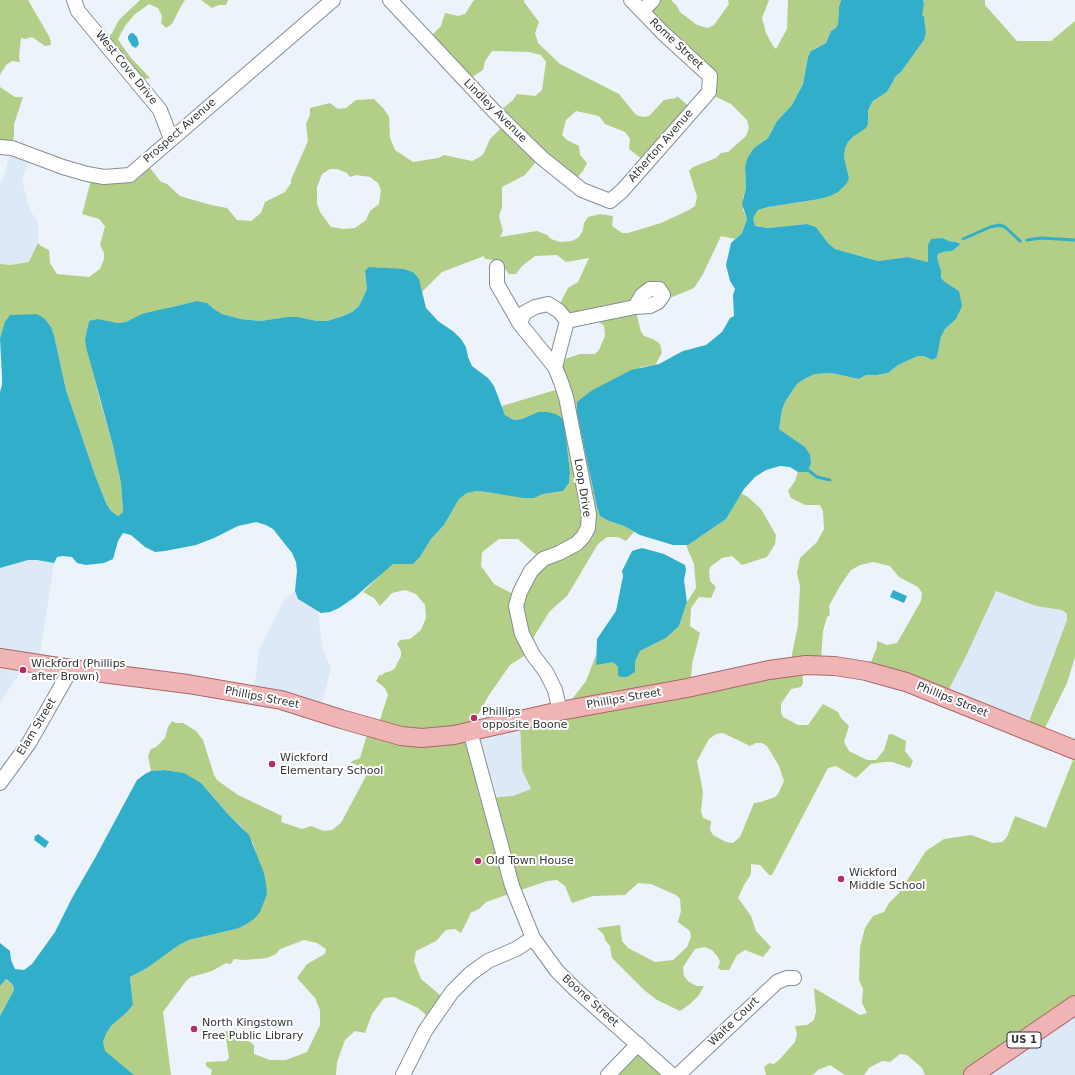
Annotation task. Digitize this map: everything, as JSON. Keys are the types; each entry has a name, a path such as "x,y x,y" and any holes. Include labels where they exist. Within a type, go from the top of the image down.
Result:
{"main road":[{"name":"Phillips Street","path":"0,658 188,684 281,700 401,736 422,738 454,735 560,711 687,688 769,670 806,665 835,666 906,682 1075,750"},
{"name":"US 1","path":"973,1075 1075,1005"}],"street":[{"name":"West Cove Drive","path":"74,0 78,10 160,110 171,139"},
{"name":"Prospect Avenue","path":"0,147 12,148 63,167 104,178 130,175 333,0"},
{"name":"Lindley Avenue","path":"390,0 488,104 542,158 582,190 610,202 613,199"},
{"name":"Rome Street","path":"631,0 663,33 710,76 710,92"},
{"path":"642,11 653,0"},
{"name":"Atherton Avenue","path":"613,199 622,191 710,92"},
{"name":"Loop Drive","path":"496,266 496,284 520,324 555,367 566,398 589,514 588,528 583,537 576,544 543,559 531,571 520,592 516,606 522,634 533,655 546,672 555,690 560,711"},
{"path":"520,324 524,312 535,307 548,304 559,311 567,321"},
{"path":"567,321 635,306"},
{"path":"555,367 567,321"},
{"name":"Elam Street","path":"0,783 29,743 71,669"},
{"name":"Boone Street","path":"470,731 512,886 533,938 557,971 575,989 672,1075"},
{"path":"403,1075 425,1031 452,992 470,974 488,961 516,949 533,938"},
{"name":"Waite Court","path":"678,1075 777,982 787,978 794,978"},
{"path":"608,1075 638,1044"}],"shaded area":[{"path":"11,148 31,157 22,180 30,210 38,222 38,243 30,262 11,265 0,264 0,181 3,179"},
{"path":"28,560 54,563 39,661 23,668 0,703 0,568"},
{"path":"295,591 298,599 318,611 323,651 331,668 320,711 254,689 259,650 283,602"},
{"path":"996,591 1036,606 1062,610 1067,614 1067,620 1027,727 946,695"},
{"path":"520,724 522,770 531,790 513,796 492,799 475,731"},
{"path":"1075,1007 1075,1075 973,1075"}],"green space":[{"path":"0,0 28,0 50,38 51,45 45,46 32,37 25,39 21,38 19,57 20,62 12,61 6,65 0,75"},
{"path":"140,0 185,0 172,24 166,28 161,23 162,16 158,8 149,4 134,15 125,26 118,39 132,59 150,78 141,80 107,39 119,20"},
{"path":"201,0 228,0 226,5 219,5 212,8"},
{"path":"474,0 524,0 539,22 535,33 538,43 560,64 619,94 636,115 643,117 649,116 664,100 676,98 677,96 693,110 643,160 629,149 630,139 625,132 605,124 599,116 576,111 566,120 562,135 567,140 579,146 580,155 587,163 583,171 573,182 540,157 525,175 502,187 502,207 499,216 503,231 500,237 537,231 560,242 572,241 579,237 588,217 600,214 613,216 612,226 622,233 628,233 661,223 689,210 695,206 697,197 689,171 693,167 716,158 721,153 728,152 746,136 749,128 747,120 731,104 710,94 710,75 644,14 655,0 671,0 680,12 697,25 708,28 714,25 729,4 728,0 769,0 762,18 766,33 776,49 787,29 788,0 841,0 838,24 836,28 831,31 826,43 814,49 808,57 803,84 792,105 777,121 768,138 754,148 745,168 746,188 743,198 743,210 747,219 742,233 735,239 721,236 703,274 694,288 670,298 665,296 642,300 635,308 641,332 644,336 653,339 660,344 662,353 655,365 641,367 577,414 600,516 634,532 626,541 618,537 607,537 598,544 567,596 550,611 524,656 510,665 489,695 474,722 492,799 513,796 531,789 522,770 520,724 576,703 573,698 586,681 596,655 596,664 613,661 618,667 635,672 635,662 640,651 666,638 679,626 687,602 696,588 694,564 686,545 726,519 741,493 748,497 761,509 776,535 775,544 767,557 742,565 732,556 722,558 710,567 710,581 716,587 711,598 699,597 691,608 690,626 700,633 692,664 691,680 791,659 798,625 800,586 797,573 800,558 817,542 824,529 823,511 820,505 805,505 791,498 788,491 795,481 798,472 807,472 811,464 805,447 779,429 785,402 797,384 815,374 831,373 859,379 866,375 888,373 898,365 918,356 924,356 932,360 937,357 941,337 945,329 956,319 959,291 941,278 941,271 937,257 938,254 952,251 961,244 943,238 928,245 928,262 908,257 878,261 835,249 828,243 816,227 807,224 768,228 755,226 752,218 758,210 768,207 820,199 830,196 849,178 844,157 848,142 868,124 868,111 873,101 887,92 896,76 901,72 924,40 926,33 924,16 921,15 924,4 923,0 985,0 985,5 1017,41 1051,41 1075,21 1075,657 1067,683 1042,734 1027,727 1067,620 1067,614 1062,610 1036,606 996,591 946,695 869,667 877,647 877,641 887,645 897,643 921,601 922,593 918,587 899,577 890,566 873,562 860,565 851,570 829,606 830,615 827,617 823,631 821,659 801,659 803,683 801,687 791,689 781,704 781,712 783,717 798,725 808,725 823,704 838,712 841,718 849,726 844,742 849,751 867,760 876,760 884,750 889,734 892,734 906,741 905,751 913,761 910,768 892,762 871,764 856,778 836,766 828,768 772,875 769,875 760,865 751,864 751,874 738,898 751,916 756,931 771,947 763,957 745,950 737,955 729,970 721,970 718,968 720,962 718,957 712,950 704,947 695,949 683,967 684,976 689,982 697,986 704,986 699,995 680,1011 657,1000 644,990 612,958 610,946 605,940 604,935 597,928 620,925 622,941 628,948 655,962 673,960 687,947 691,937 690,931 678,922 681,911 680,899 676,895 651,884 638,883 625,895 593,896 572,903 565,886 557,880 547,881 486,902 479,909 470,913 461,933 455,929 446,930 436,941 416,951 414,961 421,979 446,1000 432,1020 418,1008 394,997 384,998 372,1014 365,1033 355,1031 345,1040 337,1062 336,1075 211,1075 212,1070 206,1066 206,1062 226,1061 229,1058 225,1031 240,1035 254,1045 254,1054 270,1060 286,1060 307,1052 320,1025 320,1010 315,998 297,978 307,964 325,954 326,949 317,943 304,940 280,949 276,954 267,958 245,960 234,959 231,964 226,963 212,971 191,977 186,981 163,1012 171,1075 134,1075 104,1051 103,1042 111,1026 133,1005 130,977 147,968 179,945 189,940 236,929 256,853 253,843 242,827 227,813 201,783 183,773 164,770 151,771 148,756 151,749 156,747 165,738 168,727 172,721 176,723 183,723 196,731 203,740 217,780 238,795 282,816 281,822 302,829 311,826 324,831 332,830 341,823 366,776 362,767 350,762 360,758 369,728 377,729 388,695 385,688 376,681 380,674 381,676 395,668 401,656 401,651 397,644 400,640 410,639 421,630 426,618 425,605 416,594 405,590 392,593 380,606 374,598 363,592 393,564 413,564 420,557 431,539 444,525 459,499 467,493 477,491 534,498 543,494 563,491 569,483 570,473 565,428 538,412 522,419 514,420 505,415 502,406 562,388 556,362 580,354 595,354 599,350 605,336 604,326 589,312 567,320 557,309 568,288 578,282 589,258 566,262 557,255 535,256 522,266 516,274 509,274 504,267 494,260 485,259 484,256 442,272 422,292 413,272 404,269 387,269 378,267 365,271 367,289 359,306 352,312 327,321 317,321 298,317 260,321 241,319 222,314 207,303 197,301 171,307 126,322 117,323 89,321 85,339 113,446 121,483 123,512 118,516 111,511 106,503 95,475 66,390 51,327 45,319 0,339 0,264 11,265 29,262 38,243 49,250 50,263 57,274 89,277 100,269 104,259 104,253 100,245 105,226 99,219 82,214 92,177 105,179 146,163 161,182 167,184 180,196 227,208 237,220 251,221 261,213 265,202 285,192 291,183 308,141 306,124 310,115 310,108 330,103 338,109 346,108 356,100 374,99 384,109 389,117 390,138 395,150 413,162 438,158 444,155 472,161 480,157 484,153 490,139 503,126 497,113 513,100 517,94 535,96 542,90 546,62 541,55 529,52 492,51 485,61 483,70 466,81 427,40 441,26 445,13 458,16 465,14","holes":["330,169 337,169 347,173 350,177 356,175 370,177 378,183 381,190 379,204 370,211 366,220 355,228 344,229 331,227 320,212 317,203 317,187 322,174","499,539 518,539 542,560 519,597 494,584 481,566 482,552","723,733 750,746 756,743 762,743 767,746 779,766 784,781 775,797 754,803 740,837 733,843 726,842 713,835 710,830 711,821 703,818 701,811 703,792 697,761 709,739 716,734"]},
{"path":"0,87 15,97 23,97 14,124 14,136 11,148 0,145"},
{"path":"1075,755 1075,1007 973,1075 925,1075 922,1068 907,1055 900,1054 890,1062 882,1061 869,1068 864,1075 845,1075 830,1065 818,1070 813,1075 766,1075 764,1067 769,1063 774,1064 795,1042 797,1034 795,1026 807,1025 814,1020 816,1011 814,988 860,1015 867,1013 862,1003 863,989 859,980 860,947 865,928 873,916 884,912 889,903 899,893 926,851 944,839 971,835 993,843 1002,842 1007,837 1015,816 1046,828"},
{"path":"5,979 13,985 14,990 0,1016 0,986"},
{"path":"637,1046 672,1075 609,1075"}],"water":[{"path":"841,0 923,0 924,4 922,15 924,16 926,33 924,40 901,72 896,76 887,92 873,101 868,111 868,124 866,128 848,142 844,157 849,178 847,183 838,192 830,196 758,210 753,218 755,226 768,228 807,224 816,227 828,243 835,249 878,261 908,257 928,262 928,245 931,239 943,238 956,242 961,244 952,251 938,254 937,257 941,271 941,278 959,291 962,306 956,319 945,329 941,337 937,357 932,360 924,356 918,356 898,365 888,373 866,375 859,379 831,373 815,374 797,384 785,402 779,429 805,447 810,455 811,464 807,472 798,472 790,467 780,466 766,470 755,477 744,489 726,519 688,545 673,545 640,535 624,526 600,516 577,414 577,402 591,391 631,370 659,364 683,351 706,345 722,332 730,318 734,316 733,295 735,289 730,281 726,265 731,243 742,233 747,219 742,204 746,188 745,168 747,159 754,148 768,138 777,121 792,105 803,84 808,57 811,51 826,43 831,31 836,28 838,24"},
{"path":"131,33 137,37 139,44 136,48 132,46 128,39 128,36"},
{"path":"369,267 404,269 413,272 419,279 426,308 438,321 461,339 466,347 472,366 488,378 494,386 505,415 514,420 522,419 538,412 547,412 556,414 563,419 570,473 569,483 563,491 543,494 534,498 524,498 477,491 467,493 459,499 444,525 431,539 420,557 413,564 393,564 355,597 339,608 330,612 321,613 298,599 295,591 297,571 296,562 292,553 273,529 256,522 238,526 196,545 155,552 145,547 131,535 123,533 118,541 113,559 104,563 86,565 77,563 72,557 63,556 57,557 54,563 28,560 0,568 0,392 2,376 0,339 5,322 10,315 37,314 45,319 51,327 66,390 95,475 106,503 111,511 118,516 123,512 121,483 113,446 86,347 85,339 89,321 98,319 117,323 126,322 142,314 197,301 207,303 222,314 241,319 260,321 298,317 317,321 327,321 352,312 359,306 367,289 365,271"},
{"path":"642,548 664,554 685,565 686,570 684,580 687,602 679,626 666,638 640,651 635,662 635,672 627,677 620,677 618,675 618,667 613,662 596,665 597,639 616,611 623,576 622,571 632,551"},
{"path":"893,590 907,596 904,603 890,597"},
{"path":"164,770 184,773 201,783 227,813 249,835 264,873 266,884 267,894 260,912 254,919 236,929 189,940 179,945 147,968 130,977 133,1005 111,1026 103,1042 105,1051 134,1075 0,1075 0,1016 14,990 13,985 6,979 0,986 0,943 10,951 11,960 15,969 24,970 32,964 55,932 137,780 151,771"},
{"path":"38,834 49,842 45,848 34,840 34,837"}],"waterway":[{"path":"963,239 990,227 1000,225 1005,227 1020,241"},
{"path":"1027,240 1041,238 1075,240"},
{"path":"808,470 817,477 830,480"}],"place":[{"name":"Wickford (Phillips after Brown)","path":"23,670"},
{"name":"Phillips opposite Boone","path":"474,718"},
{"name":"Wickford Elementary School","path":"272,764"},
{"name":"Old Town House","path":"478,861"},
{"name":"Wickford Middle School","path":"841,879"},
{"name":"North Kingstown Free Public Library","path":"194,1029"}]}
